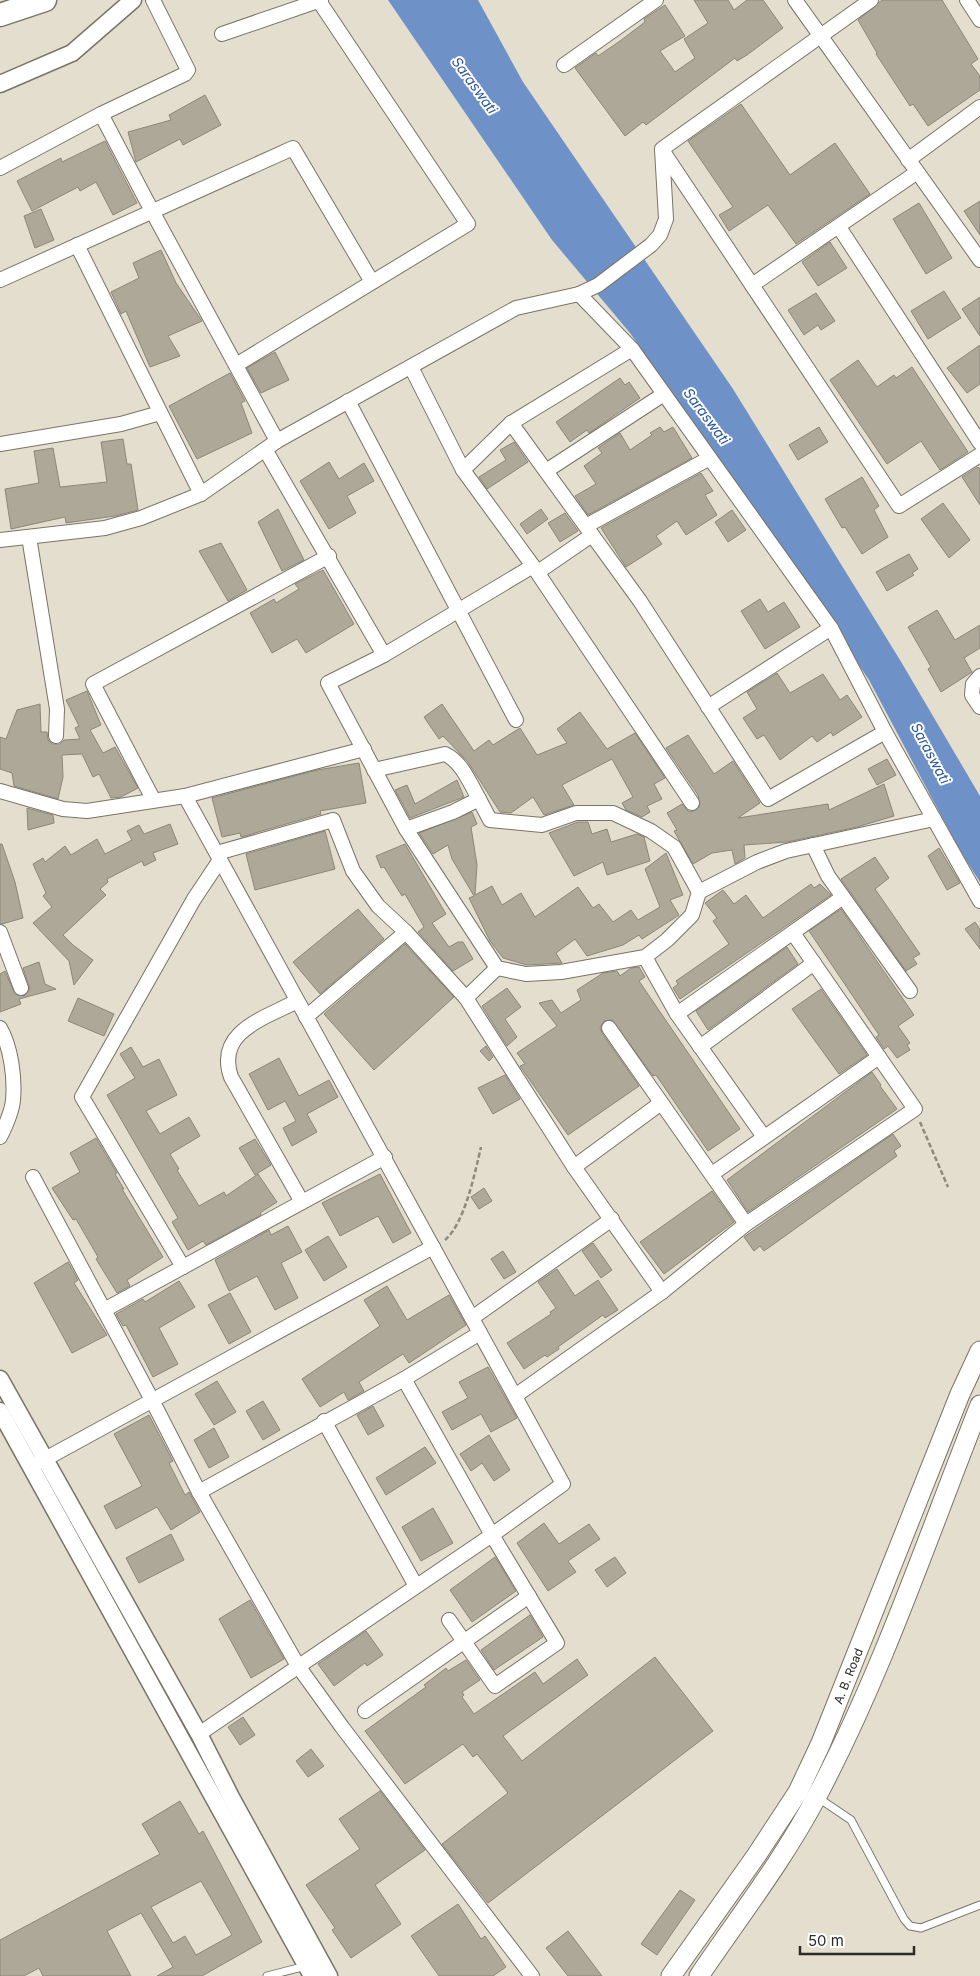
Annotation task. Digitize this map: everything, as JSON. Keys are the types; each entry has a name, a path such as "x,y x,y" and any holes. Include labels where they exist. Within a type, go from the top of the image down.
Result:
{"highway":[{"path":"0,15 45,0"}],"main road":[{"name":"A. B. Road","path":"671,1976 756,1856 798,1792 821,1743 960,1394 980,1351"},
{"name":"A. B. Road","path":"699,1976 788,1847 817,1796 859,1708 980,1405"}],"street":[{"path":"0,84 72,53 133,0"},
{"path":"0,168 101,114 186,74 188,70 153,0"},
{"path":"564,65 656,0"},
{"path":"795,0 916,173 979,256"},
{"path":"662,149 871,0"},
{"path":"966,0 980,20"},
{"path":"222,34 320,1 468,224 236,365"},
{"path":"908,160 980,108"},
{"path":"101,114 152,212 277,441"},
{"path":"0,280 293,148 372,282"},
{"path":"0,540 105,528 141,518 202,494 277,441 516,308 579,294 598,285 651,245 660,235 666,219 662,149"},
{"path":"662,149 899,506 980,455"},
{"path":"752,285 916,173"},
{"path":"839,227 980,443"},
{"path":"77,245 202,494"},
{"path":"579,294 632,349 708,459 831,628 886,732 980,901"},
{"path":"463,470 511,423 632,349"},
{"path":"411,367 463,470 536,569 692,802"},
{"path":"546,471 664,394"},
{"path":"348,401 516,720"},
{"path":"0,444 121,424 160,413"},
{"path":"511,423 640,601 768,798 886,732"},
{"path":"266,450 384,654"},
{"path":"374,770 445,754 454,758 460,766 490,820 542,824 576,813 613,814 651,831 674,847 699,892 692,915 667,940 644,957 561,972 526,974 497,968 406,830 374,770 364,749 328,683 384,654 458,609 536,569 589,530 708,459"},
{"path":"29,537 58,709 56,736"},
{"path":"153,799 93,684 329,556"},
{"path":"708,706 831,628"},
{"path":"980,676 973,684 972,695 980,707"},
{"path":"0,791 74,811 185,796 364,749"},
{"path":"185,796 563,1484 492,1535 199,1734"},
{"path":"406,830 453,812 478,799"},
{"path":"699,892 764,859 813,845 934,819"},
{"path":"183,1267 82,1097 219,857 333,820 353,871 378,906 406,932 466,998 574,1167 662,1292"},
{"path":"813,845 828,876 910,991"},
{"path":"677,1014 843,897"},
{"path":"0,932 21,988"},
{"path":"306,1017 406,932"},
{"path":"515,1396 662,1292 746,1224 915,1109 793,933"},
{"path":"644,957 677,1014 764,1137"},
{"path":"700,1046 814,963"},
{"path":"466,998 497,968"},
{"path":"297,1001 241,1032 235,1037 227,1057 231,1076 302,1202"},
{"path":"0,1028 5,1036 11,1067 13,1102 0,1137"},
{"path":"609,1028 746,1224"},
{"path":"712,1174 879,1057"},
{"path":"574,1167 661,1103"},
{"path":"104,1310 385,1157"},
{"path":"33,1176 152,1400 198,1492 298,1666 342,1728 532,1976"},
{"path":"472,1318 612,1219"},
{"path":"37,1463 433,1246"},
{"path":"198,1492 324,1421 404,1379 480,1333"},
{"path":"0,1379 37,1463 309,1971"},
{"path":"404,1379 492,1535 557,1644 495,1686 449,1620"},
{"path":"0,1411 5,1430 37,1463 199,1734 231,1797 329,1976"},
{"path":"324,1421 416,1586"},
{"path":"366,1711 529,1596"}],"lane":[{"path":"817,1796 851,1820 904,1919 910,1926 921,1928 980,1905"},
{"path":"267,1976 309,1971"}],"path":[{"path":"915,1109 948,1187"},
{"path":"433,1246 447,1239 458,1220 471,1184 481,1147"}],"water":[{"name":"Saraswati","path":"388,0 478,0 523,82 733,389 900,660 980,796 980,882 960,851 869,680 785,555 630,333 552,240"}],"building":[{"path":"694,0 728,0 734,10 747,0 763,0 783,28 747,55 737,61 735,58 646,125 643,122 625,136 575,68 596,53 598,56 620,41 645,22 644,19 665,5 685,36 660,51 675,72 695,58 684,39 708,23"},
{"path":"882,0 942,0 978,59 971,64 980,76 980,90 928,126 913,104 910,106 876,54 858,20"},
{"path":"205,95 221,125 183,145 180,139 136,162 128,132 171,120 169,115"},
{"path":"741,104 790,175 835,143 870,194 796,244 768,205 729,231 719,215 733,207 688,141"},
{"path":"105,141 137,203 113,215 96,182 80,191 78,187 32,211 17,181 61,158 62,162"},
{"path":"980,201 980,235 964,211"},
{"path":"919,203 952,258 926,274 893,219"},
{"path":"41,209 54,240 35,248 24,216"},
{"path":"830,242 847,268 818,286 802,262"},
{"path":"161,250 176,283 202,321 168,336 180,356 150,367 126,311 121,314 111,292 139,278 133,263"},
{"path":"944,291 961,318 928,339 911,311"},
{"path":"816,293 835,321 821,330 818,325 804,335 788,310"},
{"path":"980,297 980,336 962,309"},
{"path":"980,345 980,384 967,393 947,368"},
{"path":"275,352 289,380 261,393 247,368"},
{"path":"858,360 877,387 894,375 896,378 912,367 968,452 940,470 921,441 887,464 830,380"},
{"path":"230,373 245,401 241,403 252,433 197,459 169,406"},
{"path":"620,378 625,385 629,382 640,398 589,433 587,430 570,442 556,422"},
{"path":"660,427 664,432 673,427 692,458 588,515 575,496 596,484 584,466 602,453 598,448 620,433 630,450"},
{"path":"819,427 828,442 798,460 789,445"},
{"path":"123,439 127,464 131,464 138,510 115,516 66,523 65,517 11,529 5,489 39,483 34,451 53,448 60,487 107,482 101,442"},
{"path":"514,442 528,462 487,489 479,477 506,460 500,450"},
{"path":"329,462 339,479 364,463 374,481 347,496 356,513 329,529 300,481"},
{"path":"978,467 980,469 980,505 962,477"},
{"path":"701,473 713,491 705,495 717,515 686,535 677,521 656,536 662,544 626,567 601,528"},
{"path":"862,477 879,506 874,510 888,537 862,554 845,527 842,528 825,499"},
{"path":"943,503 970,540 949,558 921,519"},
{"path":"278,509 304,560 282,571 258,522"},
{"path":"541,509 548,519 527,534 520,524"},
{"path":"732,510 746,530 728,542 715,522"},
{"path":"565,513 578,531 560,542 548,523"},
{"path":"221,543 247,590 228,601 199,551"},
{"path":"909,554 918,569 912,573 914,575 887,591 876,572"},
{"path":"323,570 354,624 306,653 297,639 272,653 250,613 274,599 276,603 299,589 295,584"},
{"path":"760,599 768,612 784,602 800,627 765,649 741,611"},
{"path":"937,610 955,640 980,625 980,648 964,658 972,672 941,692 928,669 931,667 908,627"},
{"path":"777,673 790,693 823,674 840,700 847,695 862,717 833,736 831,732 817,742 812,736 780,760 764,735 757,739 743,718 757,709 747,692"},
{"path":"87,691 101,725 90,730 103,753 115,747 138,788 121,797 111,798 99,774 93,777 82,754 62,755 63,777 58,799 14,786 12,773 0,769 0,737 6,739 17,710 40,704 41,732 47,732 48,740 52,744 60,744 64,740 80,739 75,728 79,726 66,700"},
{"path":"442,704 474,751 489,740 493,745 520,728 537,755 567,743 557,729 580,712 607,749 635,733 665,778 654,784 662,799 647,806 650,812 642,817 626,810 622,803 633,797 612,759 562,785 574,805 544,815 533,797 511,813 500,812 468,762 443,736 439,739 424,717"},
{"path":"688,735 714,774 733,761 760,803 738,818 828,804 829,810 884,784 894,816 857,827 787,842 744,845 745,858 735,864 732,850 712,853 693,864 674,831 677,830 667,813 682,804 688,811 692,812 700,806 698,795 666,748"},
{"path":"887,759 896,775 877,785 868,769"},
{"path":"359,763 366,803 320,811 321,814 241,837 240,833 222,837 212,798 317,770"},
{"path":"457,780 464,797 410,818 395,790 407,785 415,804"},
{"path":"27,808 53,815 54,823 28,830"},
{"path":"472,812 477,824 471,827 477,865 475,895 492,886 502,905 521,893 535,917 578,887 593,908 599,904 613,922 631,910 638,920 660,907 645,869 666,853 683,895 670,900 679,915 642,939 639,935 623,945 587,956 575,939 556,953 562,963 527,965 503,958 490,941 469,898 474,896 452,859 448,845 433,854 419,833"},
{"path":"578,822 588,822 592,834 607,829 611,842 637,834 644,837 650,861 607,875 603,862 574,876 549,833"},
{"path":"170,824 178,844 153,853 156,860 144,866 142,861 107,879 108,882 100,889 106,895 63,935 93,960 74,985 69,961 33,923 52,907 43,896 46,893 33,864 43,858 45,862 65,846 71,855 97,839 105,854 132,840 127,831 139,825 144,834"},
{"path":"325,831 335,869 255,890 246,854"},
{"path":"0,844 2,844 15,882 23,918 2,924 0,923"},
{"path":"405,844 446,914 432,923 449,947 458,942 463,942 473,959 453,971 418,932 424,927 405,894 402,896 384,867 381,868 376,856"},
{"path":"939,848 960,883 947,890 928,856"},
{"path":"875,857 889,878 875,889 920,954 913,958 917,964 906,971 841,879"},
{"path":"811,884 814,888 820,884 831,895 680,999 673,988 678,984 676,981 729,944 713,921 717,918 705,903 723,890 734,904 746,895 763,918"},
{"path":"358,909 384,939 320,994 293,962"},
{"path":"841,909 914,1015 898,1026 910,1043 907,1045 910,1050 897,1058 888,1046 884,1049 876,1037 879,1035 809,931"},
{"path":"975,922 980,929 980,949 965,929"},
{"path":"405,944 454,997 374,1070 324,1014"},
{"path":"787,947 798,964 708,1030 696,1011"},
{"path":"39,962 45,984 56,989 19,999 21,1004 0,1012 0,974 5,971 15,994 24,996 30,989 23,968"},
{"path":"639,967 645,977 639,981 740,1129 708,1151 656,1075 653,1076 612,1020 604,1021 600,1028 602,1033 639,1086 568,1135 520,1066 525,1064 517,1053 557,1026 539,1003 552,1000 561,1013 581,1000 577,990 603,973 617,971 620,976 631,968"},
{"path":"507,988 521,1007 505,1019 517,1037 507,1046 482,1006"},
{"path":"821,989 867,1055 839,1074 792,1009"},
{"path":"78,998 114,1014 104,1036 68,1021"},
{"path":"486,1046 493,1057 489,1061 480,1051"},
{"path":"131,1047 143,1067 159,1059 177,1095 146,1111 160,1134 189,1117 200,1136 170,1154 179,1169 177,1170 199,1206 224,1192 226,1196 258,1174 277,1202 260,1213 261,1215 206,1245 203,1241 188,1250 172,1222 178,1218 107,1095 135,1078 120,1054"},
{"path":"279,1058 299,1096 329,1080 338,1097 307,1114 317,1132 292,1146 283,1128 296,1121 285,1101 268,1110 249,1074"},
{"path":"872,1072 897,1109 748,1212 727,1180"},
{"path":"505,1075 520,1099 493,1114 478,1088"},
{"path":"893,1134 901,1146 894,1151 897,1156 764,1251 760,1246 754,1251 744,1237"},
{"path":"96,1138 117,1173 115,1174 124,1189 122,1189 163,1257 127,1280 130,1286 117,1293 96,1259 98,1257 76,1219 73,1220 52,1188 80,1172 70,1153"},
{"path":"255,1139 271,1165 255,1175 239,1148"},
{"path":"380,1174 411,1233 393,1243 378,1216 340,1236 322,1203"},
{"path":"484,1188 492,1201 479,1209 471,1197"},
{"path":"712,1191 734,1222 664,1274 640,1242"},
{"path":"288,1226 302,1252 281,1263 298,1298 275,1310 257,1276 229,1291 215,1260 269,1230 271,1235"},
{"path":"328,1236 347,1267 324,1281 305,1250"},
{"path":"593,1243 612,1270 601,1278 582,1251"},
{"path":"503,1251 516,1272 504,1279 491,1259"},
{"path":"68,1262 78,1280 74,1283 107,1335 72,1353 34,1283"},
{"path":"557,1269 575,1296 598,1280 618,1310 605,1318 603,1315 558,1347 559,1349 547,1357 545,1355 524,1369 507,1343 551,1314 550,1312 556,1308 538,1282"},
{"path":"179,1281 195,1307 159,1328 178,1364 153,1377 126,1325 123,1326 116,1314 143,1299 145,1302"},
{"path":"387,1286 407,1320 449,1295 466,1325 409,1363 403,1354 359,1382 364,1391 348,1400 344,1392 320,1407 302,1379 380,1326 364,1300"},
{"path":"230,1293 251,1332 229,1344 208,1305"},
{"path":"488,1367 517,1418 491,1432 481,1414 452,1430 442,1412 468,1398 459,1382"},
{"path":"217,1381 236,1412 214,1425 195,1394"},
{"path":"263,1401 280,1430 263,1440 246,1411"},
{"path":"373,1406 384,1426 368,1435 357,1415"},
{"path":"149,1415 173,1461 169,1463 185,1495 189,1492 200,1512 171,1530 157,1507 116,1529 104,1506 142,1486 114,1434"},
{"path":"214,1428 229,1457 209,1468 194,1440"},
{"path":"489,1435 510,1470 494,1481 482,1463 471,1471 460,1454"},
{"path":"425,1447 436,1463 386,1495 376,1478"},
{"path":"433,1508 453,1543 421,1561 402,1527"},
{"path":"544,1523 559,1544 589,1524 600,1539 568,1561 576,1572 548,1591 517,1543"},
{"path":"171,1534 184,1560 139,1583 126,1558"},
{"path":"495,1557 516,1591 472,1622 450,1590"},
{"path":"615,1557 626,1573 607,1587 595,1570"},
{"path":"250,1600 284,1659 251,1678 219,1619"},
{"path":"530,1615 543,1637 494,1670 481,1650"},
{"path":"366,1631 383,1655 367,1666 365,1663 334,1686 318,1664"},
{"path":"655,1657 713,1731 488,1903 442,1844 508,1793 477,1754 473,1757 463,1744 405,1784 365,1731 426,1687 424,1685 446,1668 448,1671 466,1660 480,1680 462,1692 464,1695 462,1697 474,1714 535,1672 543,1684 577,1659 588,1675 503,1736 522,1761"},
{"path":"243,1717 255,1735 240,1745 228,1727"},
{"path":"311,1749 324,1766 308,1777 296,1761"},
{"path":"380,1791 425,1850 375,1885 401,1924 351,1958 332,1930 335,1928 306,1885 360,1849 339,1819"},
{"path":"180,1801 199,1834 203,1831 262,1942 202,1976 157,1976 173,1967 141,1913 107,1931 131,1976 43,1976 39,1968 24,1976 0,1976 0,1940 160,1854 142,1824","holes":["201,1881 232,1935 196,1955 185,1936 173,1943 151,1907"]},
{"path":"680,1890 695,1900 657,1955 641,1944"},
{"path":"458,1904 481,1939 485,1936 506,1967 493,1976 439,1976 411,1936"},
{"path":"568,1931 602,1976 568,1976 546,1948"}]}
